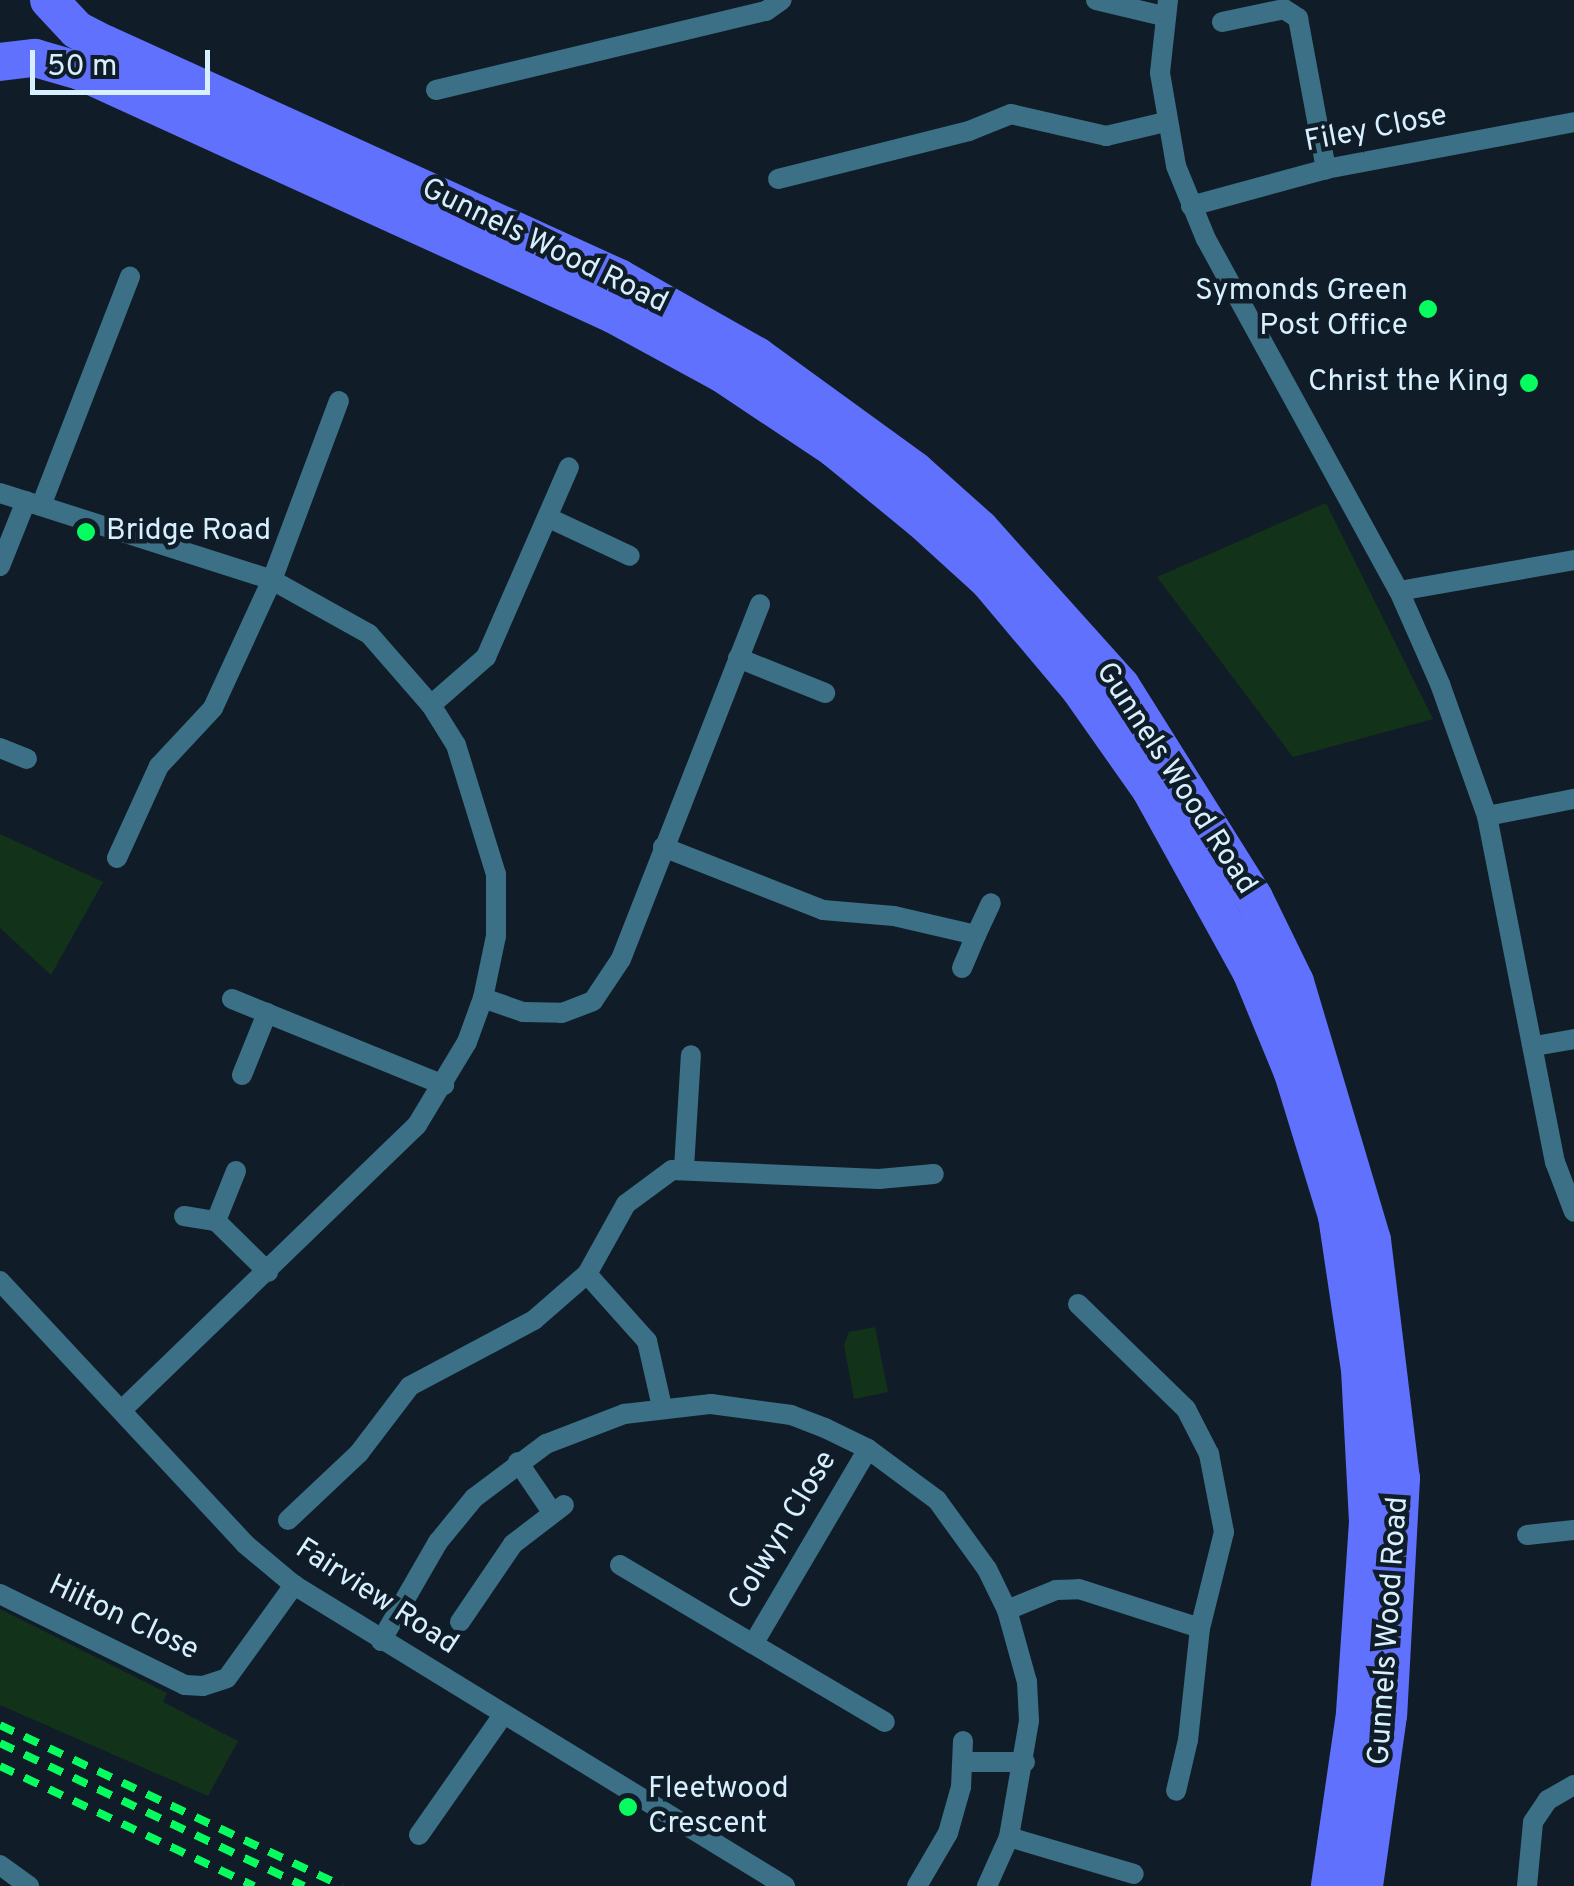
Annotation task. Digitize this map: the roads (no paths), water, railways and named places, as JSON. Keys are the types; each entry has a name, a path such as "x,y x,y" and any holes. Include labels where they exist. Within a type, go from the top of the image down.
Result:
{"main road":[{"name":"Gunnels Wood Road","path":"49,0 77,30 620,278 756,356 854,425 980,529 1058,611 1121,686 1254,898 1294,982 1372,1240 1401,1478 1388,1716 1364,1886"},
{"name":"Gunnels Wood Road","path":"0,62 35,58 80,72 614,314 722,374 834,448 989,581 1029,626 1152,790 1251,971 1293,1073 1337,1216 1360,1369 1368,1522 1362,1652 1330,1886"}],"street":[{"path":"436,90 766,11 782,0"},
{"path":"1096,0 1166,8 1165,122 1191,206 1399,591 1488,816 1555,1162 1574,1212"},
{"path":"1222,22 1284,10 1298,18 1326,169"},
{"path":"778,179 969,132 1011,114 1106,136 1165,122"},
{"name":"Filey Close","path":"1191,206 1326,169 1574,122"},
{"path":"0,566 33,504 130,277"},
{"path":"118,858 159,766 213,708 272,580 338,401"},
{"path":"431,705 486,657 569,467"},
{"path":"0,493 272,580 369,634 431,705 478,803 496,874 496,936 483,998 444,1085 396,1152 123,1410"},
{"path":"549,518 630,556"},
{"path":"1399,591 1574,560"},
{"path":"483,998 522,1012 562,1014 592,1001 622,959 760,604"},
{"path":"738,658 825,693"},
{"path":"0,748 28,760"},
{"path":"1488,816 1574,799"},
{"path":"663,847 822,910 894,916 976,935"},
{"path":"962,968 991,903"},
{"path":"232,999 444,1085"},
{"path":"242,1075 267,1013"},
{"path":"1535,1046 1574,1039"},
{"path":"684,1168 691,1055"},
{"path":"288,1520 359,1453 410,1386 534,1320 587,1274 634,1194 684,1168 879,1179 934,1174"},
{"path":"216,1221 236,1171"},
{"path":"184,1216 216,1221 268,1272"},
{"path":"587,1274 647,1341 662,1407"},
{"name":"Fairview Road","path":"0,1281 245,1544 294,1585 785,1886"},
{"path":"1078,1304 1186,1409 1210,1454 1224,1532 1200,1628 1188,1740 1176,1790"},
{"path":"381,1641 438,1542 518,1462 588,1425 662,1407 711,1404 792,1415 868,1449 937,1500 987,1568 1007,1610 1028,1682 1026,1762 1009,1838 987,1886"},
{"name":"Colwyn Close","path":"753,1644 868,1449"},
{"path":"460,1622 513,1544 558,1508 518,1462"},
{"path":"1527,1534 1574,1530"},
{"name":"Colwyn Close","path":"620,1565 885,1722"},
{"name":"Hilton Close","path":"0,1594 185,1686 204,1686 227,1678 294,1585"},
{"path":"1007,1610 1056,1590 1078,1590 1200,1628"},
{"path":"419,1834 503,1715"},
{"path":"917,1886 948,1833 964,1751 1026,1762"},
{"path":"1527,1886 1534,1822 1548,1800 1574,1785"},
{"path":"1009,1838 1134,1874"},
{"path":"0,1865 30,1886"}],"railway":[{"path":"0,1725 342,1886"},
{"path":"0,1743 304,1886"},
{"path":"0,1766 254,1886"}],"place":[{"name":"Symonds Green Post Office","path":"1428,309"},
{"name":"Christ the King","path":"1529,383"},
{"name":"Bridge Road","path":"86,532"},
{"name":"Fleetwood Crescent","path":"628,1807"}]}
